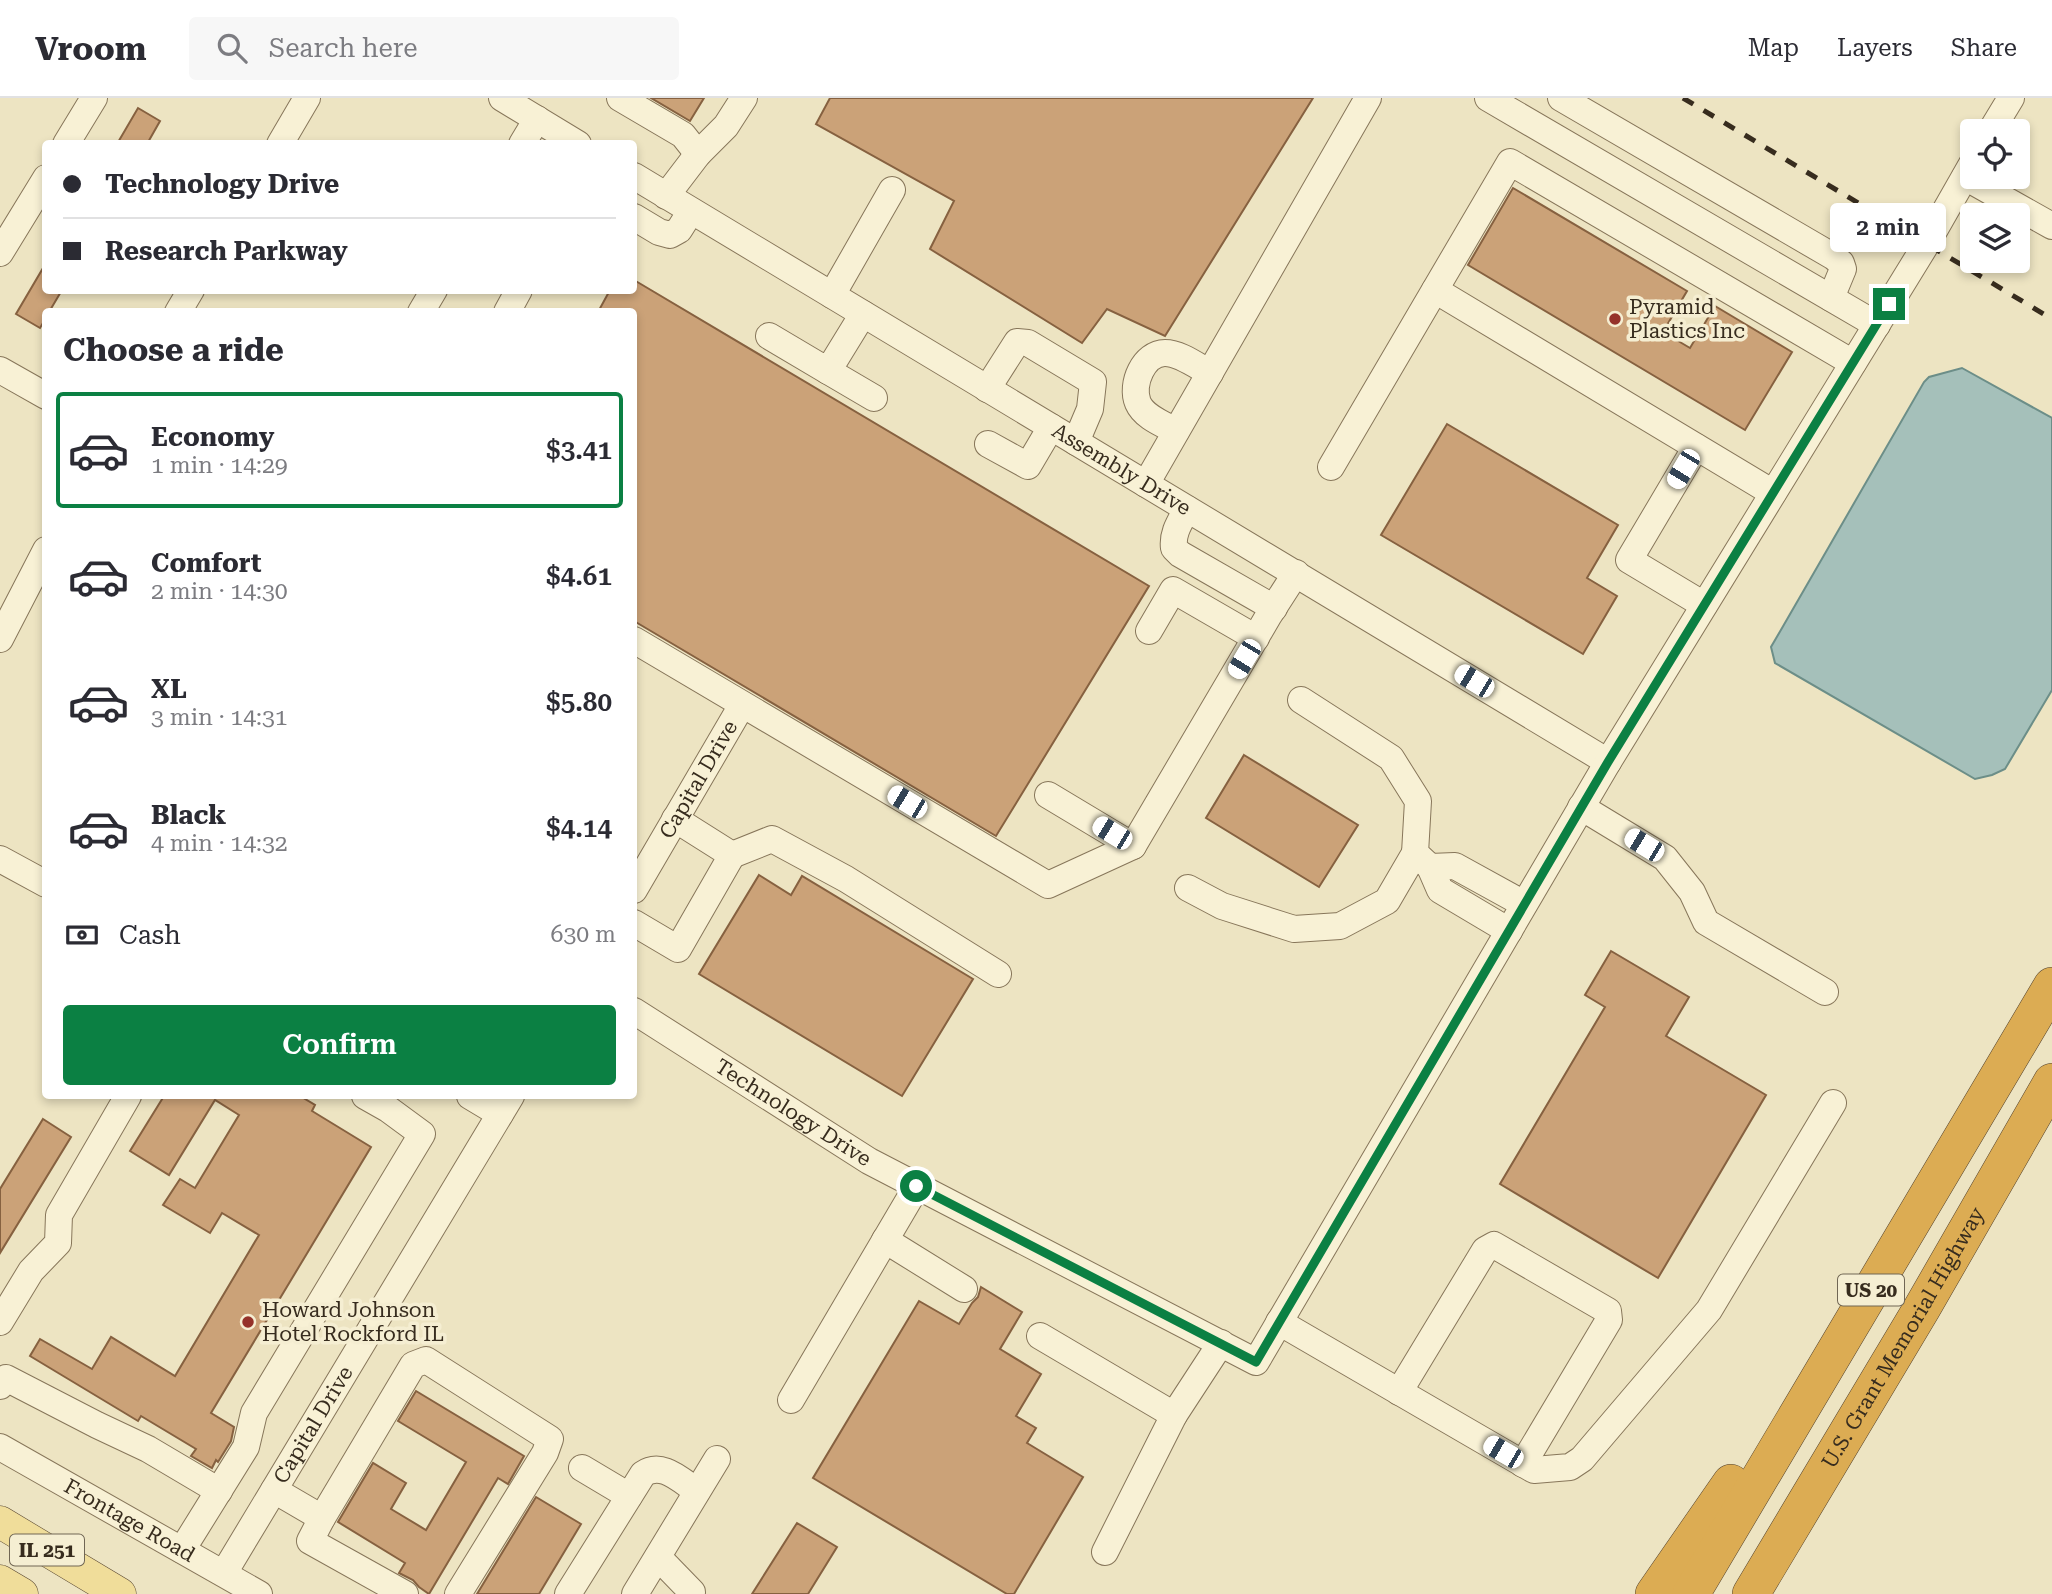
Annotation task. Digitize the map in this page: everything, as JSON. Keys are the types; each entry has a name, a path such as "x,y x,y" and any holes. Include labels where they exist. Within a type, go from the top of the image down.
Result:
{"highway":[{"name":"US 20","path":"1691,1594 2052,986"},
{"name":"U.S. Grant Memorial Highway","path":"1751,1594 1922,1308 2052,1082"},
{"path":"1654,1594 1913,1221"},
{"path":"1772,1594 1922,1308"}],"main road":[{"name":"IL 251","path":"0,1522 120,1594"},
{"name":"IL 251","path":"0,1581 22,1594"}],"street":[{"path":"68,140 94,98"},
{"path":"282,140 307,98"},
{"path":"502,98 572,140"},
{"path":"620,98 683,135 698,154"},
{"path":"667,196 698,154 726,126 744,98"},
{"path":"1146,484 1368,98"},
{"path":"1561,98 1834,257 1843,269 1831,298"},
{"path":"1998,119 2011,98"},
{"path":"1502,102 1877,325"},
{"path":"524,140 537,119"},
{"path":"1331,467 1510,162 1853,363"},
{"name":"Assembly Drive","path":"637,178 1608,762"},
{"path":"0,253 42,185"},
{"path":"1833,1103 1709,1310 1582,1460 1570,1467 1548,1470 1534,1469 1523,1464 1279,1322 1581,807 1877,325 1960,185"},
{"path":"1995,189 2052,226"},
{"path":"832,295 892,190"},
{"path":"637,219 659,232 670,235 679,230 691,211"},
{"path":"1435,290 1773,493"},
{"path":"828,371 863,314"},
{"path":"769,336 874,398"},
{"path":"988,389 1017,342 1028,343 1093,382 1090,409 1076,442"},
{"path":"1176,431 1147,415 1138,403 1135,391 1137,378 1144,365 1153,356 1173,354 1210,373"},
{"path":"0,370 42,394"},
{"path":"988,444 1028,466 1051,427"},
{"path":"1696,447 1629,559 1704,605"},
{"path":"1187,509 1176,530 1174,548 1275,608"},
{"path":"0,639 42,558"},
{"path":"637,642 1048,885 1133,846 1296,573"},
{"path":"1149,631 1173,590 1256,638"},
{"path":"1301,700 1391,758 1418,801 1422,860 1440,890 1509,931"},
{"name":"Capital Drive","path":"637,885 742,705"},
{"path":"1048,795 1133,846"},
{"path":"1581,807 1665,858 1692,892 1706,922 1825,992"},
{"path":"675,819 732,855"},
{"path":"637,925 678,949 732,855 772,839 846,879 998,974"},
{"path":"0,859 42,882"},
{"path":"1188,888 1222,906 1294,929 1340,926 1387,901 1422,860"},
{"path":"1422,860 1455,866 1524,904"},
{"name":"Technology Drive","path":"637,1013 869,1161 1256,1362 1279,1322"},
{"path":"0,1322 31,1270 58,1243 59,1214 126,1099"},
{"path":"182,1550 246,1447 254,1413 422,1134 370,1099"},
{"name":"Capital Drive","path":"224,1573 507,1101"},
{"path":"791,1400 916,1186"},
{"path":"885,1240 964,1289"},
{"path":"1399,1392 1485,1250 1494,1245 1597,1304 1608,1311 1609,1320 1523,1464"},
{"path":"1040,1336 1174,1415"},
{"path":"1105,1552 1174,1415 1220,1343"},
{"path":"405,1594 368,1585 310,1541 321,1518 413,1365 426,1360 550,1439 545,1452 458,1594"},
{"path":"2,1379 148,1448 219,1491"},
{"name":"Frontage Road","path":"0,1447 259,1594"},
{"path":"635,1594 717,1459"},
{"path":"582,1468 629,1496"},
{"path":"568,1594 643,1474 650,1469 661,1468 697,1491"},
{"path":"274,1490 321,1518"},
{"path":"658,1557 693,1593"}],"water":[{"path":"1962,368 2052,418 2052,690 2005,769 1975,779 1775,663 1771,647 1924,382 1929,377"}],"building":[{"path":"651,98 704,98 690,121"},
{"path":"830,98 1313,98 1165,336 1107,309 1082,343 930,249 954,201 816,124"},
{"path":"138,108 160,121 149,140 119,140"},
{"name":"Pyramid Plastics Inc","path":"1513,188 1687,291 1663,332 1690,348 1715,306 1792,352 1745,430 1468,265"},
{"path":"42,270 42,294 60,294 51,308 42,308 42,325 40,328 16,314"},
{"path":"637,282 1149,586 996,836 637,623 637,308 600,308 608,294 637,294"},
{"path":"1447,424 1618,525 1587,578 1617,596 1583,654 1381,535"},
{"path":"1244,755 1358,825 1319,887 1206,818"},
{"path":"759,875 791,895 802,876 973,979 902,1096 699,974"},
{"path":"1611,951 1689,997 1666,1036 1766,1095 1658,1278 1500,1184 1605,1007 1585,995"},
{"path":"162,1099 305,1099 315,1105 312,1111 371,1147 211,1413 234,1427 231,1441 212,1468 191,1456 196,1449 141,1416 138,1421 30,1356 40,1339 92,1369 111,1337 175,1376 259,1235 222,1213 210,1233 163,1205 180,1179 195,1188 239,1115 215,1100 169,1175 130,1151"},
{"path":"43,1119 71,1137 0,1253 0,1189"},
{"path":"981,1287 1022,1312 1000,1349 1041,1374 1016,1416 1036,1428 1027,1443 1083,1477 1014,1594 1007,1594 813,1478 919,1301 959,1324 978,1297"},
{"path":"416,1391 524,1456 508,1484 498,1478 429,1594 413,1580 399,1573 405,1563 338,1522 373,1463 406,1483 391,1509 426,1530 466,1462 398,1421"},
{"path":"536,1497 581,1524 539,1594 477,1594"},
{"path":"797,1523 837,1547 808,1594 752,1594"}],"railway":[{"path":"1683,98 2052,319"}],"place":[{"name":"Pyramid Plastics Inc","path":"1615,319"},
{"name":"Howard Johnson Hotel Rockford IL","path":"248,1322"}],"route":[{"path":"916,1186 1256,1362 1608,762 1889,304"}]}
